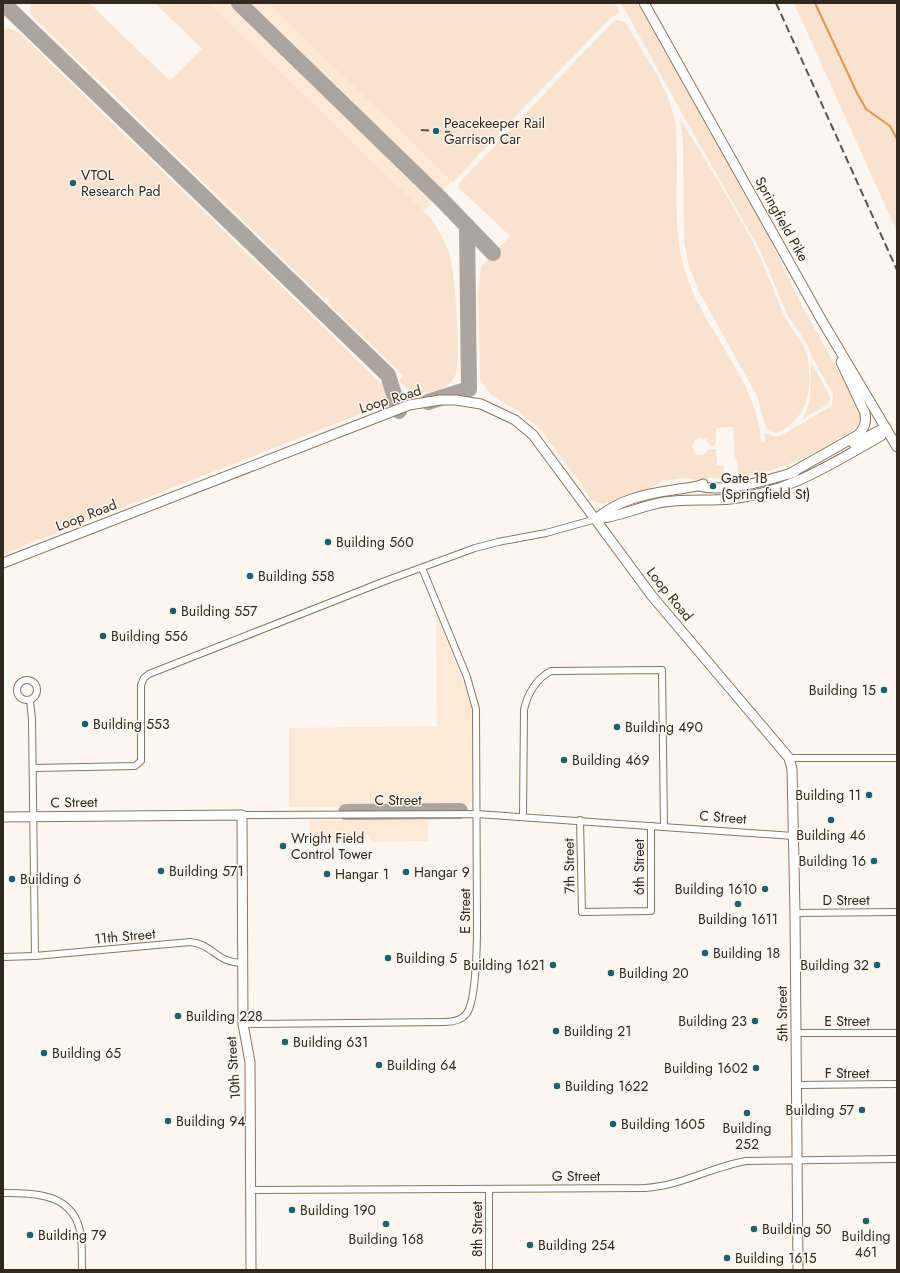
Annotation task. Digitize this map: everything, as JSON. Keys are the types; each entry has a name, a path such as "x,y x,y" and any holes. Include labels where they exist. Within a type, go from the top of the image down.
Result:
{"street":[{"name":"Springfield Pike","path":"644,3 821,319 897,447"},
{"path":"789,474 858,435 866,422 865,414 821,319"},
{"name":"Loop Road","path":"3,563 409,405 440,400 481,404 503,413 524,427 548,454 662,608 728,684 789,758"},
{"path":"596,519 607,509 647,494 710,483 722,483 729,486 756,483 789,474 821,462 886,428"},
{"path":"33,768 135,766 141,761 141,689 142,681 146,675 488,544 546,533 596,519 612,518 635,509 664,502 730,499 780,487 830,466 882,436 886,428"},
{"name":"E Street","path":"243,1024 445,1022 458,1020 464,1016 471,1004 476,951 476,720 474,701 467,677 422,568"},
{"path":"523,817 524,710 527,697 538,680 552,671 662,670 664,827"},
{"path":"30,700 32,716 34,817 34,956"},
{"path":"789,758 897,758"},
{"name":"5th Street","path":"789,758 792,770 795,912 798,1270"},
{"name":"C Street","path":"3,817 476,814 580,820 793,836"},
{"name":"10th Street","path":"242,815 243,1024 250,1062 251,1270"},
{"name":"7th Street","path":"580,820 582,912"},
{"name":"6th Street","path":"582,912 651,911 651,826"},
{"name":"D Street","path":"795,912 897,912"},
{"name":"11th Street","path":"3,957 34,956 190,942 203,945 226,961 243,963"},
{"name":"E Street","path":"796,1034 897,1034"},
{"name":"F Street","path":"796,1085 897,1084"},
{"name":"G Street","path":"250,1190 653,1188 676,1184 716,1168 739,1162 765,1160 897,1159"},
{"name":"8th Street","path":"489,1189 489,1270"},
{"path":"3,1194 43,1195 56,1200 69,1210 80,1230 82,1270"}],"shaded area":[{"path":"31,3 89,3 170,81 202,49 155,3 209,3 424,211 435,225 449,252 455,295 458,353 455,376 451,382 441,389 434,391 416,393 410,391 399,381 403,376 327,302 329,299 327,297 325,300 34,18 30,11"},
{"path":"209,3 268,3 452,180 424,211"},
{"path":"268,3 615,3 620,13 610,18 453,182"},
{"path":"621,3 637,3 762,223 803,308 861,412 862,422 859,422 853,431 824,448 801,459 765,472 739,478 737,459 735,459 733,427 716,428 716,443 713,446 710,446 706,439 699,438 694,441 692,447 695,453 701,455 705,454 709,449 716,449 717,465 724,466 724,478 709,478 707,482 684,478 662,481 647,490 603,504 593,501 542,431 521,413 491,395 480,379 478,293 481,267 510,236 458,187 460,182 612,23 617,20 625,22 654,70 672,108 676,135 678,235 683,265 688,280 707,320 751,398 758,419 761,441 765,443 765,433 776,437 782,435 830,407 832,405 833,394 811,355 807,344 787,314 761,252"},
{"path":"794,3 897,3 897,232"},
{"path":"8,28 15,30 26,39 385,387 386,398 385,402 381,406 3,554 3,30"},
{"path":"680,118 731,203 750,238 763,263 785,317 804,347 808,359 809,383 806,403 795,420 787,427 776,433 767,429 756,394 698,290 688,263 684,239 683,142"},
{"path":"811,362 831,398 828,404 803,419 810,400"},
{"path":"436,613 471,703 472,801 466,806 289,807 289,728 437,726"},
{"path":"310,820 428,820 428,841 372,842 370,836 362,836 360,842 309,842"}],"waterway":[{"path":"815,3 866,109 890,126 897,139"}],"taxiway":[{"path":"3,3 388,375 399,411"},
{"path":"239,3 441,199 493,253"},
{"path":"428,402 469,389 467,226"},
{"path":"346,812 460,811"}],"railway":[{"path":"776,3 897,270"},
{"path":"421,130 450,132"}],"place":[{"name":"Peacekeeper Rail Garrison Car","path":"436,131"},
{"name":"VTOL Research Pad","path":"73,183"},
{"name":"Gate 1B (Springfield St)","path":"713,486"},
{"name":"Building 560","path":"328,542"},
{"name":"Building 558","path":"250,576"},
{"name":"Building 557","path":"173,611"},
{"name":"Building 556","path":"103,636"},
{"name":"Building 15","path":"884,690"},
{"name":"Building 553","path":"85,724"},
{"name":"Building 490","path":"617,727"},
{"name":"Building 469","path":"564,760"},
{"name":"Building 11","path":"869,795"},
{"name":"Building 46","path":"831,820"},
{"name":"Wright Field Control Tower","path":"283,846"},
{"name":"Building 16","path":"874,861"},
{"name":"Building 571","path":"161,871"},
{"name":"Hangar 9","path":"406,872"},
{"name":"Hangar 1","path":"327,874"},
{"name":"Building 6","path":"12,879"},
{"name":"Building 1610","path":"765,889"},
{"name":"Building 1611","path":"738,904"},
{"name":"Building 18","path":"705,953"},
{"name":"Building 5","path":"388,958"},
{"name":"Building 1621","path":"553,965"},
{"name":"Building 32","path":"877,965"},
{"name":"Building 20","path":"611,973"},
{"name":"Building 228","path":"178,1016"},
{"name":"Building 23","path":"755,1021"},
{"name":"Building 21","path":"556,1031"},
{"name":"Building 631","path":"285,1042"},
{"name":"Building 65","path":"44,1053"},
{"name":"Building 64","path":"379,1065"},
{"name":"Building 1602","path":"756,1068"},
{"name":"Building 1622","path":"557,1086"},
{"name":"Building 57","path":"862,1110"},
{"name":"Building 252","path":"747,1113"},
{"name":"Building 94","path":"168,1121"},
{"name":"Building 1605","path":"613,1124"},
{"name":"Building 190","path":"292,1210"},
{"name":"Building 461","path":"866,1221"},
{"name":"Building 168","path":"386,1224"},
{"name":"Building 50","path":"754,1229"},
{"name":"Building 79","path":"30,1235"},
{"name":"Building 254","path":"530,1245"},
{"name":"Building 1615","path":"727,1258"}]}
